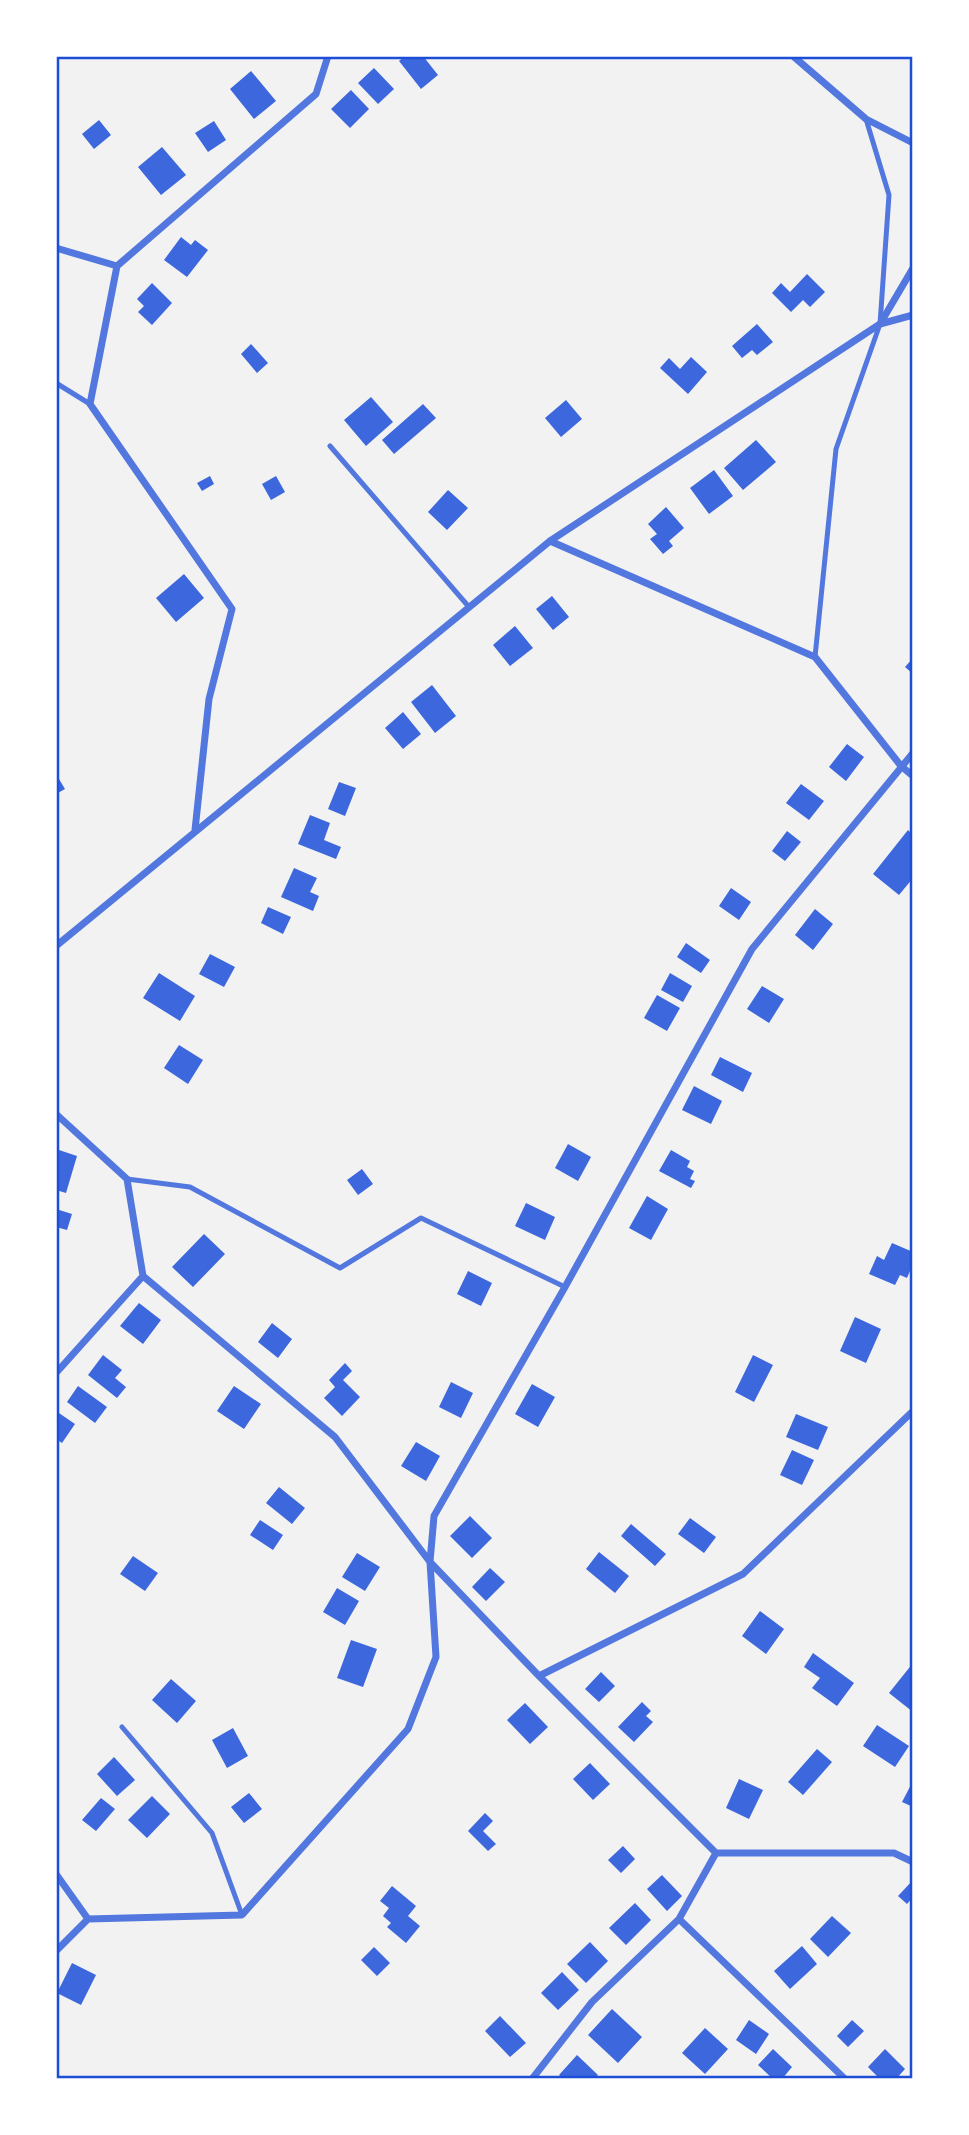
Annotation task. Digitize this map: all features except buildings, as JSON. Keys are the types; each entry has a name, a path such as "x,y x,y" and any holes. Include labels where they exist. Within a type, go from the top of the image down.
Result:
{"street":[{"path":"195,831 209,699 232,609 90,404 117,266 316,94 328,56"},
{"path":"793,56 866,120 913,143"},
{"path":"56,248 117,266"},
{"path":"880,324 913,268"},
{"path":"56,946 550,541 880,324 913,315"},
{"path":"550,541 816,657 901,766 913,776"},
{"path":"56,1951 88,1919 242,1915 408,1729 436,1657 430,1562 434,1516 565,1287 752,949 913,753"},
{"path":"56,1114 127,1179 143,1276 335,1437 430,1562 539,1676 716,1853 894,1853 913,1862"},
{"path":"56,1373 143,1276"},
{"path":"539,1676 743,1574 913,1411"},
{"path":"532,2079 592,2002 678,1919 716,1853"},
{"path":"56,1874 88,1919"},
{"path":"678,1919 845,2079"}],"lane":[{"path":"816,657 836,449 880,324 889,195 866,120"},
{"path":"56,383 90,404"},
{"path":"330,446 469,607"},
{"path":"127,1179 190,1187 340,1268 421,1218 565,1287"},
{"path":"122,1727 212,1833 242,1915"}]}
